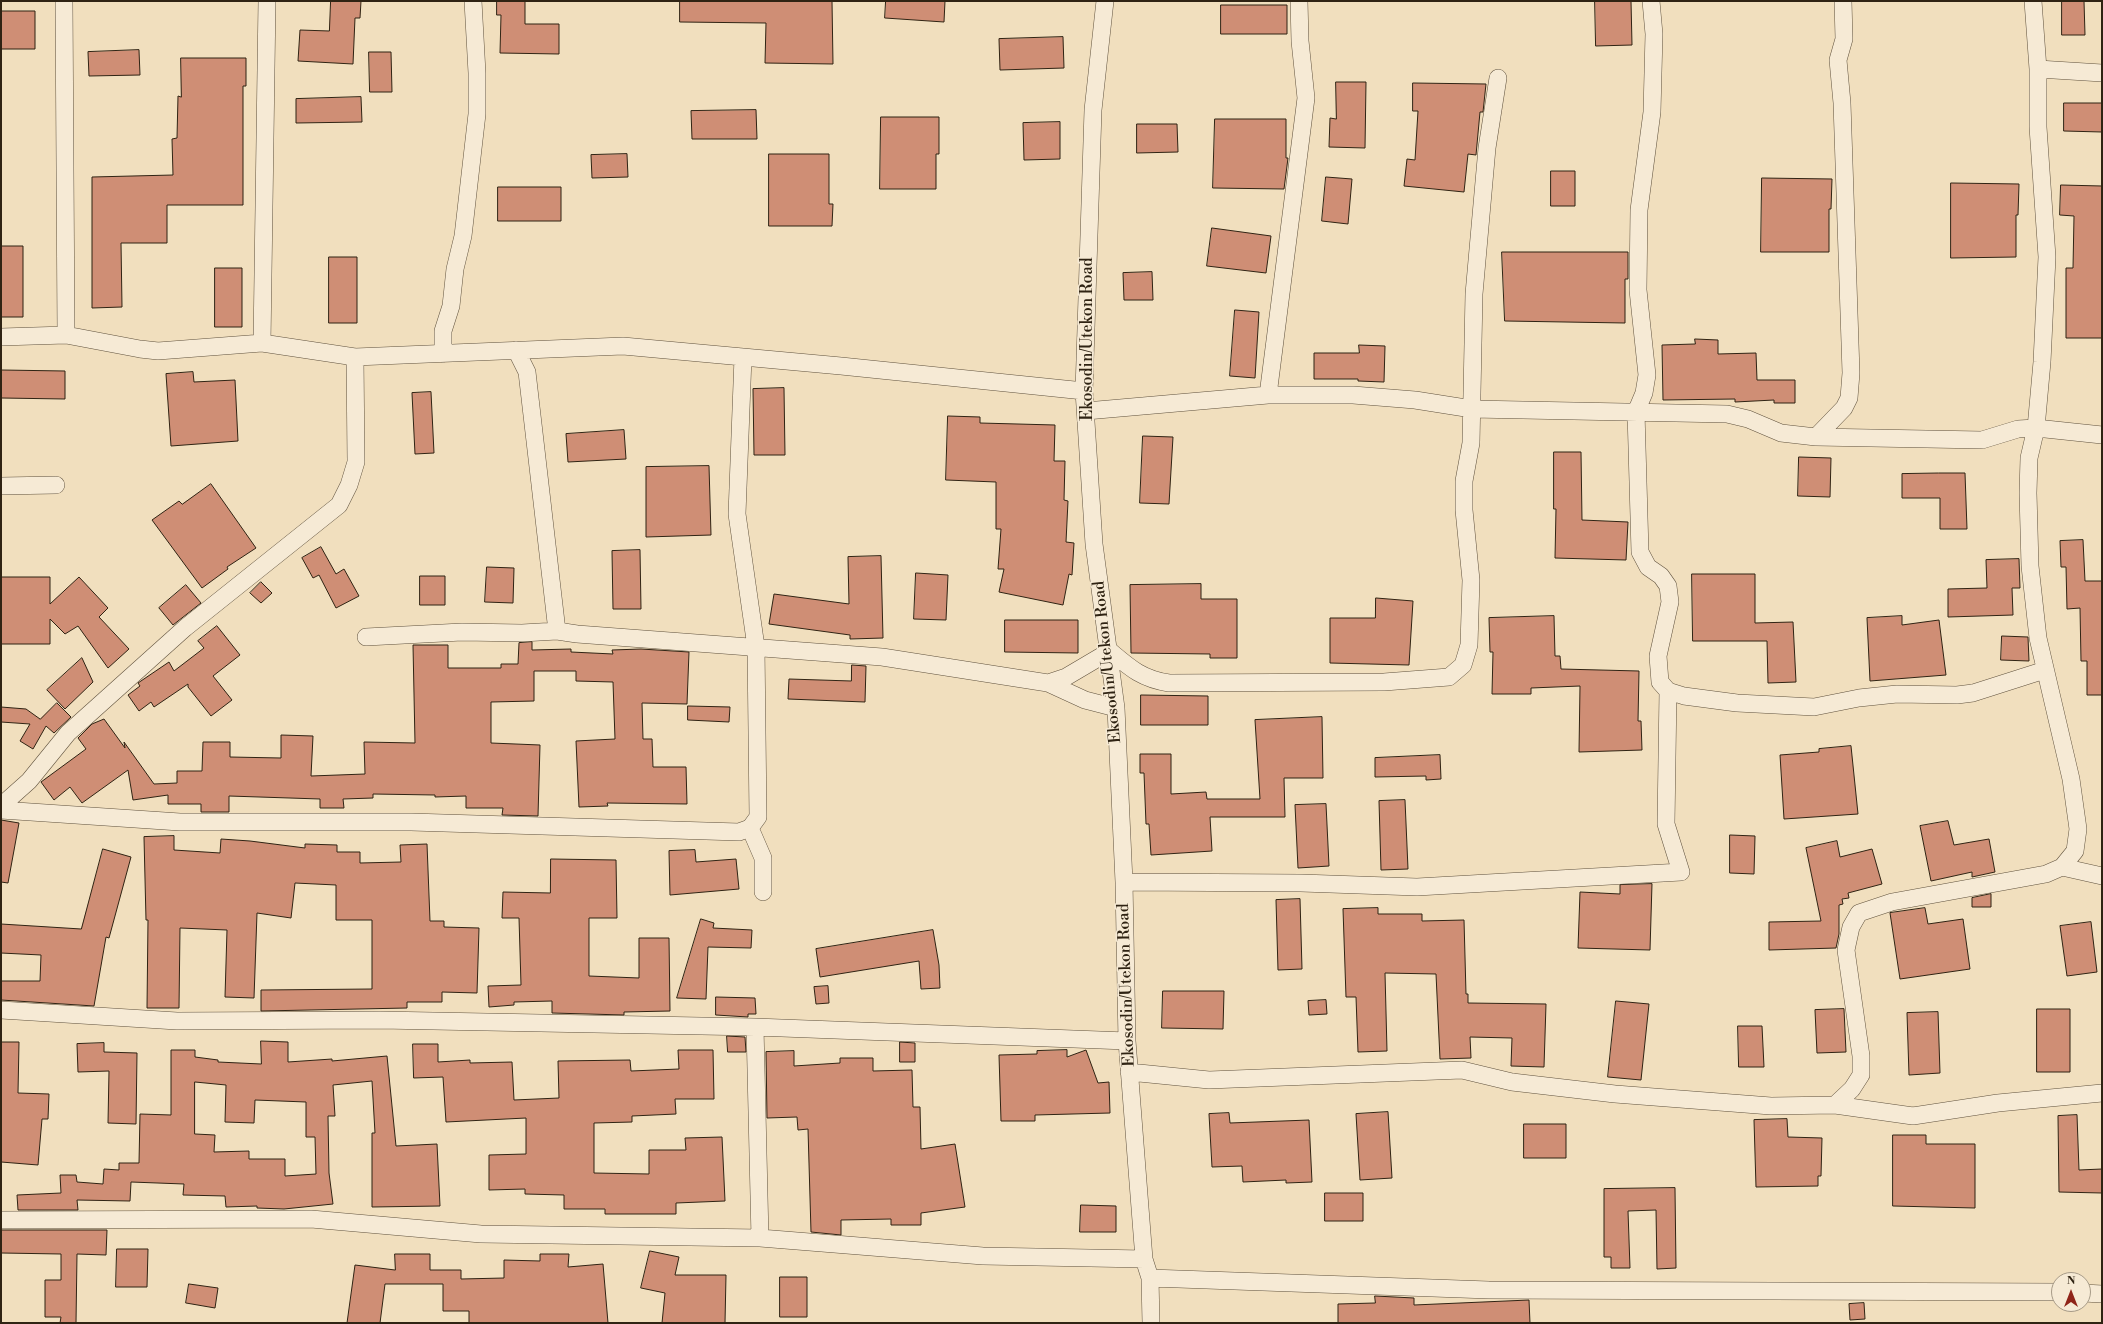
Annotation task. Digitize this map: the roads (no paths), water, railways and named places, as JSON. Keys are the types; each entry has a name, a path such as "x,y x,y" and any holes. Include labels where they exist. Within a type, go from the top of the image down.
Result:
{"street":[{"path":"64,1 66,335"},
{"path":"262,343 267,1"},
{"path":"443,354 443,331 451,306 455,269 463,236 477,114 477,73 473,1"},
{"name":"Ekosodin/Utekon Road","path":"1105,1 1093,110 1084,391 1094,544 1110,651 1116,708 1124,882 1127,1041 1144,1259 1150,1278 1151,1323"},
{"path":"1268,396 1306,98 1300,41 1299,1"},
{"path":"1651,1 1654,34 1652,112 1639,210 1638,290 1647,375 1644,393 1636,412 1640,552 1648,567 1661,576 1668,586 1670,602 1658,656 1660,682 1668,691 1684,696 1737,703 1814,707 1859,698 1897,694 1957,695 1973,693 2045,670"},
{"path":"1816,437 1844,408 1849,398 1850,373 1842,103 1838,60 1844,39 1843,1"},
{"path":"1835,1105 1852,1089 1861,1075 1861,1056 1846,950 1850,927 1859,913 1892,902 2046,874 2062,867 2075,851 2078,829 2071,779 2038,638 2030,566 2028,493 2030,458 2036,428 2042,362 2047,257 2038,127 2038,69 2033,1"},
{"path":"2038,69 2102,74"},
{"path":"1048,683 1066,677 1110,651 1137,674 1153,681 1168,684 1384,682 1449,677 1463,665 1469,645 1471,580 1464,510 1464,481 1471,443 1471,377 1475,319 1474,294 1488,148 1498,78"},
{"path":"1,337 66,335 140,349 158,350 262,343 355,357 623,346 1084,391"},
{"path":"516,350 527,372 557,631"},
{"path":"1,806 29,781 68,733 185,628 339,505 349,485 356,462 355,357"},
{"path":"1,810 180,822 411,822 739,832 750,828 758,817 756,647 737,514 743,357"},
{"path":"1086,411 1268,396 1353,395 1415,400 1472,409 1727,414 1748,419 1781,434 1816,437 1982,440 2018,429 2036,428 2102,435"},
{"path":"1,486 56,485"},
{"path":"366,636 462,632 522,633 557,631 584,635 882,657 1048,683 1085,700 1116,708"},
{"path":"1124,882 1308,883 1417,886 1681,872 1666,824 1668,691"},
{"path":"750,828 763,858 763,892"},
{"path":"2062,867 2102,876"},
{"path":"1,1010 177,1021 380,1020 754,1026 1127,1041"},
{"path":"754,1026 760,1238"},
{"path":"1129,1072 1209,1080 1462,1070 1512,1082 1615,1094 1771,1106 1835,1105 1913,1116 1998,1103 2102,1093"},
{"path":"1852,1089 1874,1110"},
{"path":"1,1220 310,1219 481,1234 760,1238 983,1256 1144,1259"},
{"path":"1150,1278 1489,1290 2051,1292"},
{"path":"2091,1293 2102,1294"}]}
